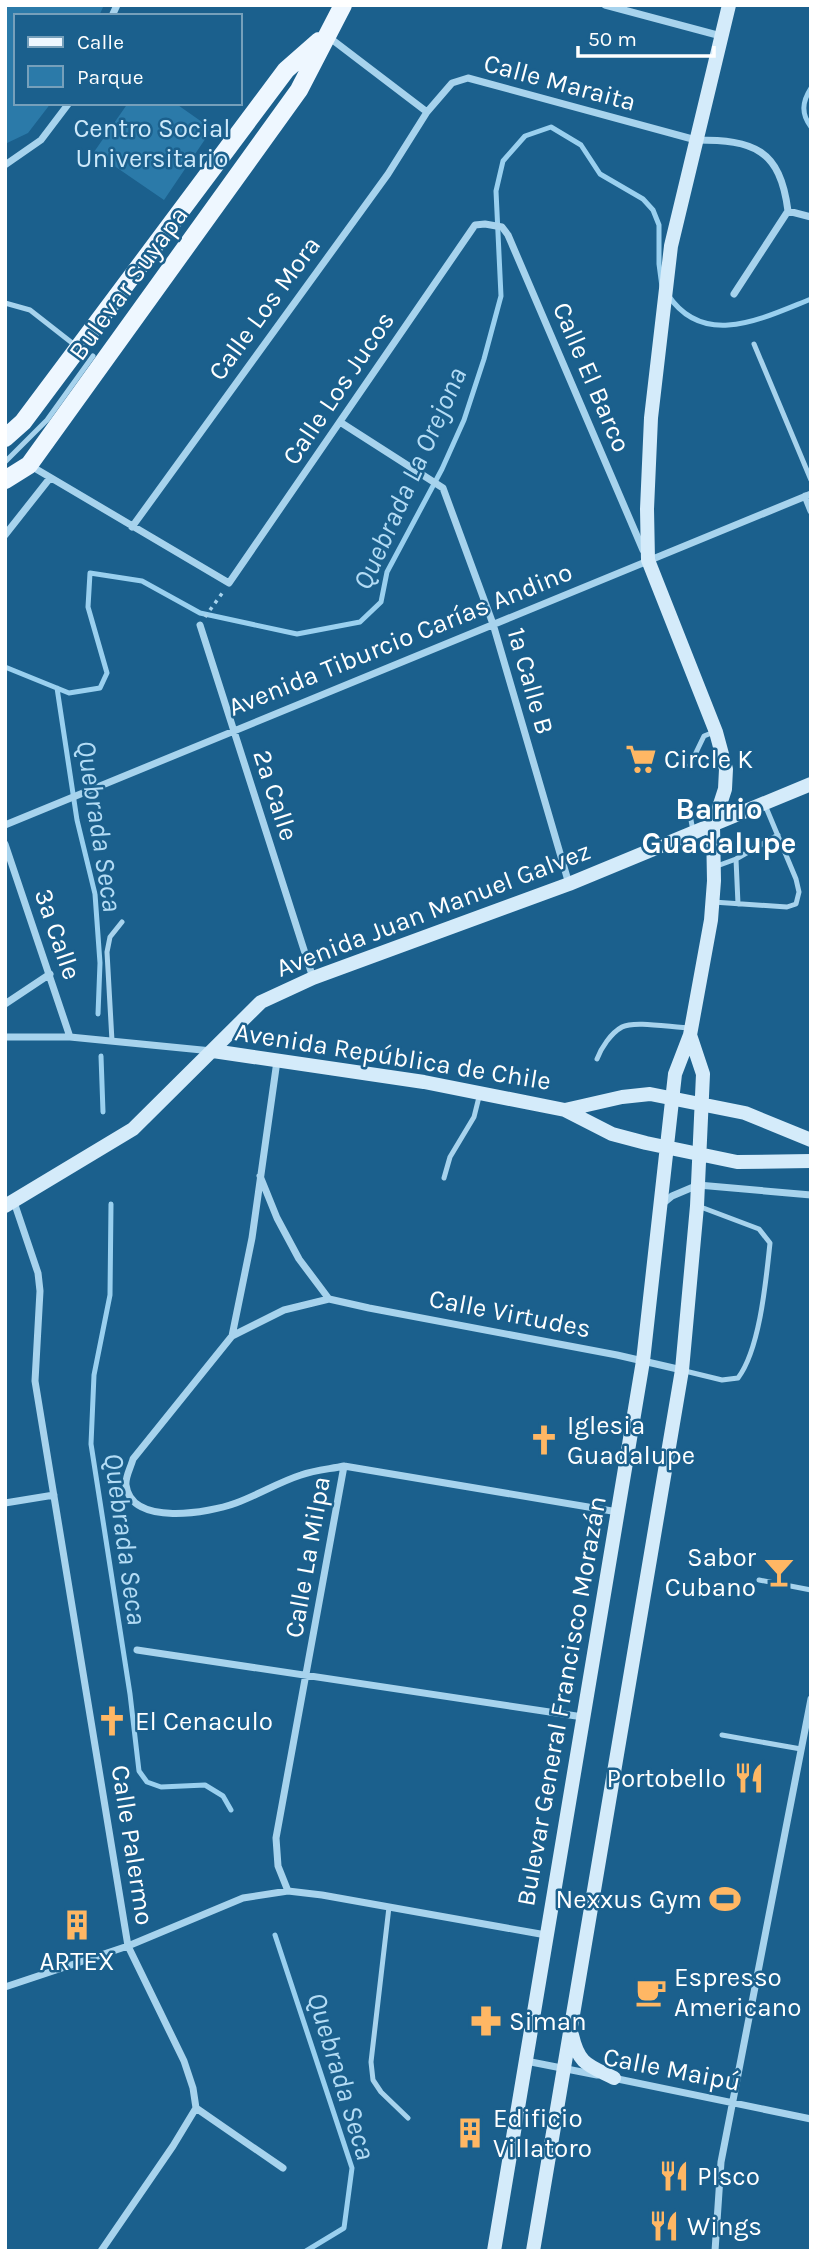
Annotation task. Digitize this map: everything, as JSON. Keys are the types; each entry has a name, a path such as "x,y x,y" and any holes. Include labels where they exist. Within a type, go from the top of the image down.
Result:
{"main road":[{"name":"Bulevar Suyapa","path":"5,480 29,465 299,90 343,5"},
{"name":"Bulevar General Francisco Morazán","path":"494,2251 643,1361 675,1074 690,1031 713,902 713,826 725,789 726,769 716,732 648,560 647,509 650,431 671,246 729,5"},
{"name":"Bulevar Suyapa","path":"5,438 23,422 85,352 286,69 326,35"},
{"name":"Avenida Juan Manuel Galvez","path":"10,1204 133,1129 261,1002 313,978 569,884 811,784"},
{"name":"Bulevar General Francisco Morazán","path":"533,2251 682,1370 697,1206 703,1074 690,1031"},
{"name":"Avenida República de Chile","path":"213,1051 424,1082 565,1110 612,1134 737,1162 811,1161"},
{"name":"Avenida República de Chile","path":"565,1110 622,1097 650,1094 745,1113 811,1140"},
{"path":"570,2027 577,2055 588,2065 614,2078"}],"street":[{"path":"605,5 721,36"},
{"path":"326,35 427,112"},
{"name":"Calle Maraita","path":"427,112 452,83 468,78 696,140 729,140 761,150 779,172 788,211"},
{"path":"5,165 41,140 67,105"},
{"name":"Calle Los Mora","path":"132,527 388,174 427,112"},
{"path":"734,294 788,211 811,217"},
{"name":"Calle El Barco","path":"485,224 502,227 508,234 648,560"},
{"name":"Calle Los Jucos","path":"227,585 475,225 485,224"},
{"name":"1a Calle B","path":"341,422 443,488 493,624 569,884"},
{"path":"29,465 227,585"},
{"path":"5,535 50,478"},
{"path":"808,495 811,512"},
{"name":"Avenida Tiburcio Carías Andino","path":"5,825 233,729 808,495"},
{"name":"2a Calle","path":"200,625 313,978"},
{"name":"3a Calle","path":"5,844 70,1037"},
{"path":"5,1004 50,974"},
{"path":"5,1037 70,1037 213,1051"},
{"name":"Calle La Milpa","path":"277,1061 252,1238 232,1336 133,1459 125,1483 130,1497 144,1510 166,1513 196,1512 234,1504 302,1475 344,1466 276,1838 278,1866 288,1891"},
{"path":"260,1175 277,1218 299,1259 330,1299"},
{"path":"661,1205 673,1196 698,1185 811,1195"},
{"name":"Calle Palermo","path":"10,1204 38,1273 40,1291 34,1381 128,1946 184,2061 197,2108"},
{"name":"Calle Virtudes","path":"232,1336 284,1310 330,1299 682,1370"},
{"path":"344,1466 618,1512"},
{"path":"5,1503 54,1495"},
{"path":"137,1650 583,1717"},
{"path":"715,2251 721,2162 811,1699"},
{"path":"5,1987 128,1946 243,1898 288,1891 546,1935"},
{"name":"Calle Maipú","path":"526,2061 811,2119"},
{"path":"101,2251 197,2108 283,2168"}],"lane":[{"path":"5,303 30,310 85,352 47,420 5,463"},
{"path":"754,344 811,480"},
{"path":"690,765 704,736 716,732"},
{"path":"713,902 787,907 796,904 799,892 796,879 765,804"},
{"path":"689,809 694,834"},
{"path":"713,867 736,859 778,835"},
{"path":"736,859 738,904"},
{"path":"112,1041 107,952 110,937 122,922"},
{"path":"597,1059 601,1048 622,1027 640,1025 690,1031"},
{"path":"444,1178 450,1157 474,1116 480,1093"},
{"path":"682,1370 722,1380 738,1378 746,1367 755,1337 770,1243 759,1229 697,1206"},
{"path":"759,1580 811,1590"},
{"path":"722,1735 801,1749"},
{"path":"389,1907 371,2062 373,2080 381,2092 408,2118"}],"path":[{"path":"200,625 227,585"}],"green space":[{"path":"5,5 104,5 100,14 14,14 14,105 49,105 28,133 5,144"},
{"name":"Centro Social Universitario","path":"127,105 178,105 212,129 164,200 94,152"}],"waterway":[{"name":"Quebrada La Orejona","path":"811,88 804,108 811,127"},
{"name":"Quebrada La Orejona","path":"5,667 69,693 100,688 107,673 88,607 90,573 142,581 200,613 297,634 360,622 381,602 387,572 442,469 464,420 484,359 501,296 496,191 503,161 525,136 551,127 581,145 600,174 643,199 653,210 659,225 662,287"},
{"name":"Quebrada La Orejona","path":"668,295 683,311 699,321 716,325 754,320 811,299"},
{"name":"Quebrada Seca","path":"57,688 77,820 95,894 100,963 98,1014"},
{"name":"Quebrada Seca","path":"101,1056 103,1112"},
{"name":"Quebrada Seca","path":"111,1204 110,1295 94,1375 91,1444 130,1694 139,1771 147,1782 161,1787 205,1785 223,1796 231,1810"},
{"name":"Quebrada Seca","path":"275,1935 352,2168 344,2228 306,2251"}],"place":[{"name":"Circle K","path":"641,759"},
{"name":"Iglesia Guadalupe","path":"544,1440"},
{"name":"Sabor Cubano","path":"779,1572"},
{"name":"El Cenaculo","path":"112,1721"},
{"name":"Portobello","path":"749,1778"},
{"name":"Nexxus Gym","path":"725,1899"},
{"name":"ARTEX","path":"77,1925"},
{"name":"Espresso Americano","path":"651,1992"},
{"name":"Siman","path":"486,2021"},
{"name":"Edificio Villatoro","path":"470,2133"},
{"name":"PIsco","path":"674,2176"},
{"name":"Wings","path":"664,2226"}],"district":[{"name":"Barrio Guadalupe","path":"719,826"}]}
